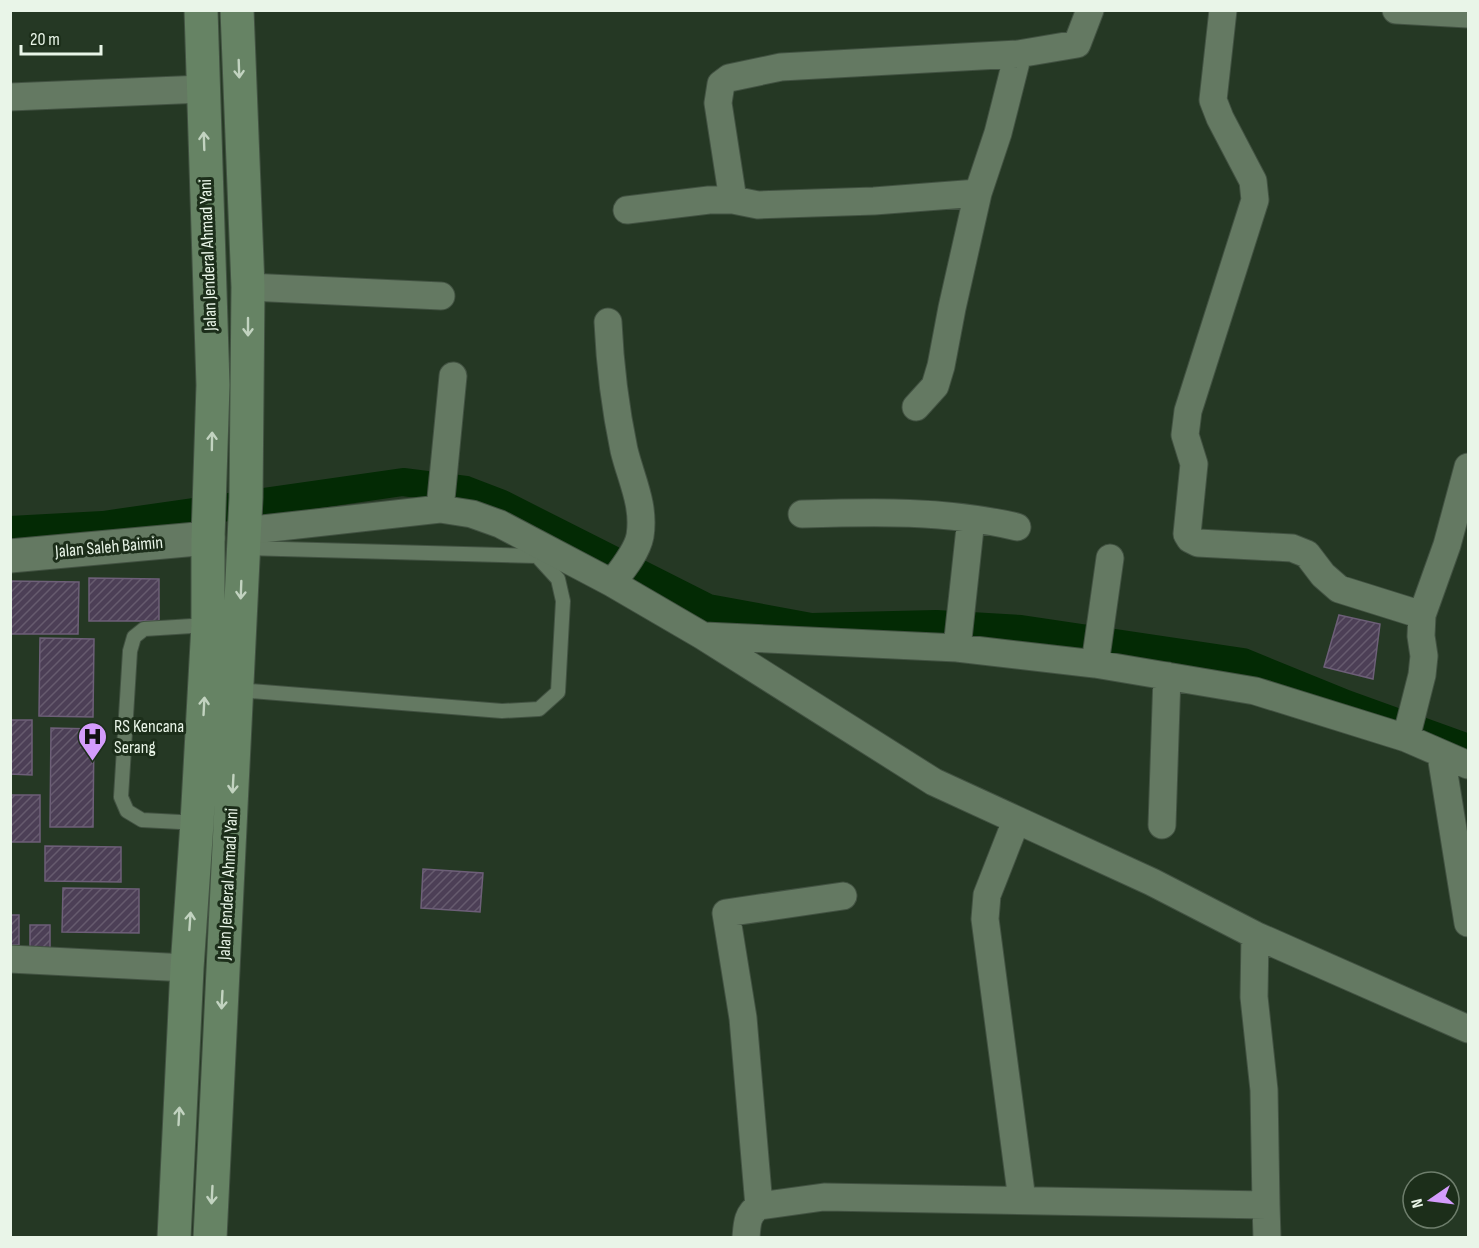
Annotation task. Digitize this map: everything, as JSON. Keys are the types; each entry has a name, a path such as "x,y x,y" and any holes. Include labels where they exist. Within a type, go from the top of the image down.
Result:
{"main road":[{"name":"Jalan Jenderal Ahmad Yani","path":"201,10 213,385 208,625 214,824 210,1238"},
{"name":"Jalan Jenderal Ahmad Yani","path":"174,1238 186,968 237,690 244,525 248,287 237,10"}],"street":[{"path":"733,200 718,103 721,84 729,78 781,67 1018,54 1077,44 1090,10"},
{"path":"1223,10 1213,100 1253,181 1255,200 1188,411 1185,435 1194,464 1187,534 1190,540 1198,543 1292,548 1307,554 1323,575 1339,589 1422,615"},
{"path":"1396,10 1468,14"},
{"path":"916,408 934,386 941,366 978,193 995,144 1018,54"},
{"path":"10,97 203,89"},
{"path":"627,210 683,202 733,200 758,205 874,201 978,193"},
{"path":"248,287 441,296"},
{"path":"608,322 612,385 625,453 639,497 641,514 640,538 622,568"},
{"path":"441,503 453,376"},
{"path":"1407,735 1419,691 1424,656 1421,636 1422,615 1447,545 1468,467"},
{"path":"244,525 441,503 622,568 703,636 934,782 1152,882 1255,935 1468,1029"},
{"path":"802,514 874,512 971,519 1017,527"},
{"path":"959,633 971,519"},
{"name":"Jalan Saleh Baimin","path":"10,556 209,522"},
{"path":"1096,650 1110,558"},
{"path":"703,636 959,633 1096,650 1167,676 1255,691 1407,735 1441,755 1468,765"},
{"path":"1162,825 1167,676"},
{"path":"1441,755 1468,923"},
{"path":"1016,820 987,895 986,919 1022,1200"},
{"path":"759,1206 743,1018 726,913 843,896"},
{"path":"1255,935 1254,997 1264,1090 1267,1238"},
{"path":"10,959 186,968"},
{"path":"746,1238 748,1217 752,1210 759,1206 824,1197 1266,1205"}],"lane":[{"path":"237,690 502,711 539,709 558,692 563,601 558,579 537,556 244,525"},
{"path":"208,625 144,629 134,637 130,651 121,797 128,811 142,820 214,824"}],"building":[{"path":"89,578 159,579 159,621 89,621"},
{"path":"10,581 79,582 78,634 10,634"},
{"path":"1339,615 1380,624 1373,679 1324,667"},
{"path":"40,638 94,639 93,717 39,716"},
{"path":"10,720 32,720 32,775 10,774"},
{"path":"51,728 94,729 93,827 50,827"},
{"path":"10,795 40,795 40,842 10,842"},
{"path":"45,846 121,847 121,882 45,881"},
{"path":"423,869 483,873 480,912 421,908"},
{"path":"63,888 139,889 139,933 62,932"},
{"path":"10,915 19,915 19,945 10,945"},
{"path":"30,925 50,925 50,949 30,949"}],"waterway":[{"path":"10,530 103,525 403,482 466,490 500,503 708,608 811,627 936,624 1021,629 1243,662 1346,704 1468,748"}],"place":[{"name":"RS Kencana Serang","path":"93,762"}]}
